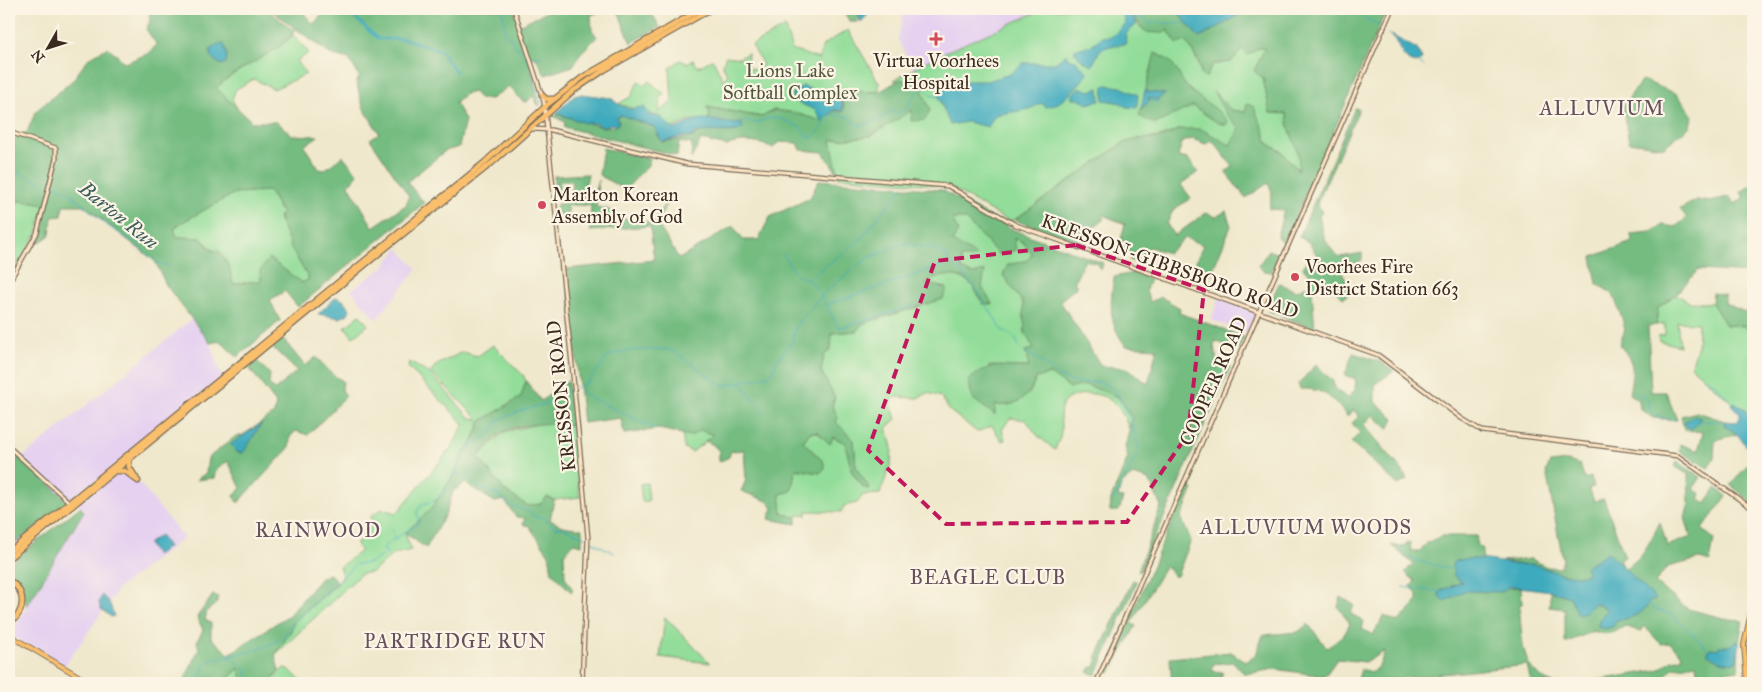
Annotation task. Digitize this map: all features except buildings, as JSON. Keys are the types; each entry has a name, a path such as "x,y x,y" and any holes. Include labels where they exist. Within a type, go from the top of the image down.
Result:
{"highway":[{"path":"9,552 484,162 556,98 592,71 701,9"},
{"path":"9,558 493,162 544,116 594,76 711,9"},
{"path":"542,95 547,100 556,98"},
{"path":"424,217 431,205"},
{"path":"115,471 125,471 138,481 129,467 129,459"},
{"path":"66,511 70,506 69,502"},
{"path":"9,581 18,589 23,602 18,615 9,623"}],"main road":[{"path":"1747,683 1744,646 1753,604"},
{"path":"9,635 90,683"}],"street":[{"name":"KRESSON ROAD","path":"514,9 542,95 574,385 588,538 582,683"},
{"name":"COOPER ROAD","path":"1096,683 1392,9"},
{"name":"KRESSON-GIBBSBORO ROAD","path":"529,130 536,128 687,164 948,186 1016,225 1382,357 1461,418 1482,431 1678,456 1753,509"},
{"path":"9,132 56,148 56,158 37,233 9,282"},
{"path":"9,447 69,502"}],"highlighted area":[{"path":"1076,245 1204,290 1188,434 1127,522 946,524 868,450 935,261"}],"shaded area":[{"name":"Virtua Voorhees Hospital","path":"904,9 1044,9 934,57 913,69 898,40"},
{"path":"398,248 417,269 376,320 351,290 383,268"},
{"path":"1219,298 1259,312 1249,334 1211,320"},
{"path":"192,319 210,343 222,377 9,552 9,447 22,458"},
{"path":"115,471 125,471 138,481 184,538 118,589 64,667 10,635 83,512 77,502"}],"green space":[{"path":"149,9 266,9 294,31 290,37 272,52 223,81 216,88 252,122 277,122 292,135 318,136 304,146 319,169 324,170 343,156 358,174 349,185 373,227 406,205 409,196 370,139 379,133 363,107 356,81 360,78 349,59 330,54 269,9 300,9 313,24 328,9 513,9 519,25 552,9 600,9 599,12 591,15 592,30 597,37 580,54 573,66 545,75 537,59 529,56 539,106 533,96 527,102 522,101 509,86 491,99 479,98 474,92 465,94 455,103 465,120 459,147 445,151 407,182 424,203 298,307 285,291 270,300 280,321 237,357 220,341 210,343 166,285 155,261 83,205 63,205 62,216 52,217 50,235 39,243 46,222 42,217 45,205 9,198 9,138 14,139 27,132 36,111 72,81 89,58 108,47 125,63 147,54 157,45 146,29 150,21","holes":["269,191 282,213 279,217 291,248 309,279 302,283 269,258 260,271 261,281 233,284 229,266 219,251 211,250 201,238 177,237 174,229 179,224 235,193"]},
{"path":"617,9 649,9 660,27 631,43"},
{"path":"842,9 860,9 857,22 850,22"},
{"path":"1044,9 1130,9 1140,27 1165,31 1182,38 1193,52 1202,76 1206,77 1213,64 1220,64 1242,49 1265,48 1263,77 1270,113 1287,113 1289,128 1297,146 1298,171 1281,151 1267,143 1265,133 1254,107 1246,112 1231,110 1226,114 1240,128 1230,145 1181,129 1159,137 1123,143 1014,220 1008,221 948,186 838,177 830,140 871,136 922,89 908,82 894,80 934,57"},
{"path":"1130,9 1178,9 1184,20 1242,11 1244,9 1387,9 1272,272 1263,271 1258,266 1269,250 1278,254 1284,242 1277,237 1284,210 1269,209 1272,192 1268,183 1246,198 1225,172 1233,167 1212,140 1206,144 1192,139 1182,142 1178,157 1188,159 1198,172 1181,185 1191,198 1173,210 1167,224 1174,236 1206,213 1216,217 1226,211 1231,226 1211,274 1193,269 1203,245 1185,238 1168,253 1150,247 1135,262 1129,260 1134,255 1119,247 1125,224 1103,215 1103,220 1091,229 1084,227 1082,234 1085,237 1084,244 1014,220 1123,143 1138,139 1160,138 1181,129 1201,129 1230,145 1240,128 1226,114 1213,91 1231,110 1245,112 1247,104 1254,107 1265,133 1267,143 1281,151 1298,170 1298,154 1289,129 1287,114 1270,113 1263,78 1254,71 1265,48 1258,48 1248,55 1242,49 1231,62 1213,64 1206,77 1202,76 1198,60 1186,41 1177,44 1168,30 1161,33 1145,32"},
{"name":"Lions Lake Softball Complex","path":"785,27 792,50 819,59 823,45 848,30 879,83 879,92 846,91 843,111 834,111 821,121 795,113 774,110 762,117 707,107 710,114 708,120 692,120 672,128 661,117 618,104 632,96 638,81 646,85 649,81 664,94 659,99 661,103 658,113 672,102 670,68 680,60 687,63 693,60 698,67 713,59 723,80 728,74 722,65 726,56 739,58 748,53 747,67 756,70 763,65 752,45"},
{"path":"293,35 309,53 296,61 306,74 274,89 254,79 236,89 232,99 238,110 216,88 234,73"},
{"path":"1155,53 1164,57 1174,66 1191,91 1220,113 1228,122 1226,125 1218,123 1193,106 1155,124 1139,116"},
{"path":"901,79 922,89 930,110 925,120 911,121 912,110 871,136 831,140 838,174 823,152 801,150 798,143 779,142 773,148 750,142 727,146 701,140 691,159 692,144 679,142 677,156 564,127 565,122 555,117 557,114 602,127 616,126 619,122 616,118 621,115 654,127 662,142 693,137 700,131 735,132 742,123 728,125 708,120 710,114 707,107 762,117 774,110 795,113 821,121 834,111 843,111 846,91 879,92"},
{"path":"1642,80 1677,94 1693,116 1689,127 1664,147 1629,142 1623,106"},
{"path":"1355,108 1359,109 1317,203 1322,213 1319,216 1323,234 1331,249 1340,257 1362,253 1362,260 1342,272 1351,292 1343,298 1325,281 1312,292 1315,329 1267,310 1279,283 1296,291 1310,284 1309,273 1303,268 1306,261 1317,263 1319,259 1309,242 1299,237"},
{"path":"603,148 650,159 649,164 625,190 599,175"},
{"path":"588,174 585,188 595,191 598,180 596,207 609,210 622,218 652,223 672,193 657,223 679,259 733,226 743,240 758,240 770,217 810,198 819,180 942,190 1014,230 1103,263 1101,270 1096,263 1085,260 1074,283 1078,286 1060,301 1101,366 1127,368 1148,384 1157,348 1126,346 1120,338 1113,321 1111,304 1114,277 1133,273 1150,279 1146,290 1150,302 1161,297 1180,308 1179,313 1244,337 1238,350 1215,341 1217,361 1230,367 1140,572 1138,571 1161,506 1149,480 1133,475 1121,484 1118,497 1123,498 1119,511 1110,511 1111,499 1128,457 1125,447 1132,418 1118,397 1087,385 1070,388 1050,374 1036,378 1026,396 1016,403 995,405 995,415 973,399 968,381 983,370 996,366 1029,367 1025,351 1034,349 1025,332 1023,303 1003,275 1008,265 1028,260 1032,254 1023,242 1014,238 1016,250 999,255 965,219 952,219 958,231 952,242 976,255 974,258 961,258 961,269 972,274 985,271 982,287 992,304 983,304 972,285 965,279 953,276 936,278 925,284 947,288 943,299 861,324 858,331 832,333 831,349 824,355 821,371 835,398 832,406 838,418 836,422 854,440 856,468 870,489 864,488 852,472 845,443 833,437 830,444 818,432 810,432 803,442 823,461 825,468 820,473 796,469 791,491 780,494 782,513 797,518 796,524 769,519 773,508 767,501 741,491 746,480 744,450 731,451 729,457 719,462 719,451 712,444 705,441 713,435 700,430 691,436 659,429 624,434 621,418 583,423 567,269 654,260 650,226 590,231 591,205 568,205 568,215 556,214 557,204 563,204 564,199 571,199 572,181 559,181 560,193 554,193 554,176"},
{"path":"1753,184 1753,273 1698,270 1676,294 1658,308 1656,325 1648,326 1651,392 1666,392 1677,420 1653,418 1640,409 1639,400 1629,394 1632,379 1631,362 1619,345 1625,330 1622,318 1613,294 1597,284 1592,257 1632,242 1631,234 1651,232 1663,225 1675,227 1687,218 1680,209 1697,200 1711,202 1729,196 1734,204 1744,199 1741,192"},
{"path":"269,191 282,214 279,217 291,248 309,279 303,283 261,281 232,284 229,266 201,238 177,237 174,230 179,224 235,193"},
{"path":"9,198 45,204 37,233 9,282"},
{"path":"952,219 965,219 999,254 1013,237 1023,242 1032,254 1028,260 1008,265 1003,275 1023,303 1025,332 1034,349 1029,367 989,366 995,405 1030,393 1036,378 1050,374 1070,387 1087,385 1118,397 1132,418 1128,428 1121,412 1111,401 1097,394 1076,396 1066,400 1061,408 1061,433 1055,450 1037,435 1026,420 1010,418 1002,430 1005,440 1002,441 992,426 977,432 950,411 941,397 928,393 918,398 894,397 891,404 896,419 887,427 892,448 891,463 880,494 863,495 857,503 844,506 841,512 807,511 807,516 806,514 797,516 797,518 782,513 780,494 791,491 796,469 820,473 823,461 803,442 810,432 817,432 830,444 833,436 845,443 852,472 864,488 870,489 856,468 854,440 836,422 838,418 832,406 835,398 821,371 824,355 831,349 832,333 858,331 861,324 943,299 946,288 924,284 935,278 953,276 964,279 972,285 983,304 972,274 961,269 961,257 974,258 951,242"},
{"path":"1713,293 1725,295 1725,303 1753,316 1753,356 1749,330 1745,326 1726,325 1712,303"},
{"path":"1676,294 1689,302 1712,303 1726,325 1745,326 1752,344 1753,422 1744,408 1732,403 1691,366 1697,349 1698,323 1677,322 1680,346 1659,341 1658,336 1665,335 1665,324 1656,325 1658,308"},
{"path":"360,315 368,325 353,337 345,327"},
{"path":"283,339 305,366 316,357 334,376 343,381 342,390 346,396 308,435 296,431 290,437 289,448 238,503 234,496 241,488 228,461 216,470 214,478 196,480 206,473 208,458 236,436 243,435 274,414 276,403 249,368 257,361 270,374 269,384 275,390 297,371 272,347"},
{"path":"493,345 523,375 526,381 521,397 481,421 472,443 463,453 457,470 431,510 405,533 411,550 392,555 373,572 361,574 275,655 291,631 294,622 343,577 339,567 361,551 356,545 371,526 371,516 382,509 397,513 452,447 464,424 408,367 409,362 431,374 469,417 479,420 431,372 435,366 462,352 478,356"},
{"path":"1353,353 1381,362 1394,371 1375,384 1375,401 1394,419 1388,429 1373,415 1364,425 1402,470 1407,480 1398,485 1351,442 1360,433 1352,423 1359,417 1354,410 1347,416 1327,395 1316,390 1300,389 1298,384 1316,365 1332,380 1337,391 1348,398 1355,390 1356,379 1345,375"},
{"path":"526,381 541,401 568,381 572,426 565,424 527,425 510,429 503,432 478,457 506,492 528,506 540,504 547,497 554,500 550,520 562,526 582,529 582,545 573,543 564,554 565,577 573,590 571,592 552,572 549,554 529,526 523,524 525,518 516,517 504,500 495,502 465,483 453,491 446,513 426,548 405,533 431,509 457,470 463,453 472,443 481,421 521,397"},
{"path":"1697,412 1725,421 1725,426 1738,434 1715,440 1714,458 1708,468 1679,451 1680,444 1698,451 1703,432 1684,430 1681,416"},
{"path":"546,422 560,422 572,426 580,497 554,500 549,498 540,504 528,506 506,492 478,457 504,432"},
{"path":"700,430 714,435 692,452 684,448 682,433 691,436"},
{"path":"9,447 69,502 9,548"},
{"path":"1753,458 1753,504 1731,485"},
{"path":"1568,461 1580,465 1585,479 1591,477 1594,487 1589,488 1594,501 1604,499 1625,557 1620,559 1624,568 1641,555 1660,522 1667,546 1691,537 1685,518 1689,503 1688,474 1675,467 1677,461 1701,477 1693,489 1701,494 1699,499 1705,504 1716,488 1727,496 1702,529 1714,539 1710,562 1700,559 1667,567 1655,583 1688,609 1731,620 1743,621 1739,642 1738,670 1720,673 1722,683 1714,683 1708,677 1698,678 1696,664 1673,668 1658,682 1580,683 1658,670 1672,660 1682,658 1681,653 1670,643 1661,644 1644,626 1641,632 1625,626 1606,634 1594,631 1565,643 1565,609 1549,607 1551,591 1594,603 1605,608 1606,612 1617,620 1588,574 1578,577 1545,570 1535,564 1523,565 1502,561 1531,559 1547,567 1560,568 1563,560 1546,471 1550,463"},
{"path":"647,483 649,500 644,503 642,501 640,484"},
{"path":"1187,486 1193,489 1181,518 1191,540 1177,576 1174,576 1166,566 1131,623 1136,626 1110,673 1107,672"},
{"path":"80,507 84,511 27,606 22,591 9,579 9,564"},
{"path":"1441,536 1477,536 1476,544 1483,549 1482,561 1463,581 1441,591 1521,587 1522,604 1519,605 1522,641 1528,662 1542,678 1554,683 1531,683 1527,665 1357,683 1361,669 1372,672 1379,667 1385,651 1366,662 1337,659 1325,676 1274,669 1245,674 1232,662 1213,664 1212,671 1223,672 1219,683 1172,683 1170,658 1231,652 1246,662 1256,655 1263,635 1298,632 1308,624 1327,648 1344,635 1350,624 1338,607 1341,597 1354,605 1351,614 1364,621 1362,629 1373,635 1384,616 1398,622 1417,602 1417,594 1411,586 1415,581 1405,572 1413,564 1391,545 1402,547 1410,542 1411,551 1420,551 1427,543"},
{"path":"330,574 338,583 294,622 291,631 275,655 279,671 268,683 243,683 239,668 222,683 183,683 199,649 197,641 203,630 197,617 213,595 218,597 217,603 207,611 205,620 211,623 211,638 229,654 289,615 322,577"},
{"path":"1133,580 1137,582 1096,675 1088,672 1091,667 1094,668 1098,659 1096,658"},
{"path":"665,617 710,663 660,657"},
{"path":"240,668 243,683 222,683"},
{"path":"284,668 289,669 301,681 299,683 268,683"}],"water":[{"path":"861,9 873,9 861,22 859,20"},
{"path":"1125,9 1129,10 1137,24 1128,31 1126,44 1110,46 1100,50 1092,66 1080,59 1074,51 1075,49 1090,46 1102,37 1113,36 1125,23 1122,12"},
{"path":"1175,9 1241,9 1242,12 1199,38"},
{"path":"1391,35 1417,49 1422,59 1417,63 1407,59"},
{"path":"224,44 227,56 226,63 221,65 212,58 210,50 216,45"},
{"path":"1067,54 1068,58 1076,60 1088,73 1070,94 1058,103 1046,107 1041,103 1030,109 995,115 988,127 967,122 950,125 939,98 939,81 987,81 1010,74 1023,63 1055,63"},
{"path":"803,86 842,101 843,111 835,110 822,121 815,110 792,100 793,93"},
{"path":"1104,86 1121,87 1138,95 1137,108 1126,107 1121,103 1103,100"},
{"path":"1079,87 1090,91 1099,88 1100,101 1087,104 1079,99 1072,99 1071,96"},
{"path":"1145,90 1166,94 1156,100 1148,98 1150,101 1141,109"},
{"path":"582,94 611,98 629,109 644,107 650,115 661,117 673,129 695,120 703,119 742,123 742,129 701,132 695,133 693,137 681,137 662,142 654,127 621,115 616,118 619,122 616,126 612,124 602,127 595,123 585,123 556,113 574,96"},
{"path":"336,297 343,300 350,309 348,314 340,318 318,314"},
{"path":"1734,402 1747,412 1750,418 1753,432 1753,455 1737,434 1724,425 1725,421 1737,422 1740,418 1740,414 1731,405"},
{"path":"1693,416 1701,418 1692,429 1685,426 1684,422"},
{"path":"262,423 243,453 237,452 231,444"},
{"path":"160,535 168,547 156,556 148,544"},
{"path":"1608,552 1656,599 1655,601 1650,601 1645,609 1636,615 1617,620 1613,627 1603,629 1598,627 1599,620 1606,611 1605,608 1594,603 1586,612 1578,614 1570,597 1551,591 1510,586 1501,592 1464,591 1444,602 1439,596 1440,591 1462,582 1454,576 1452,565 1457,560 1473,559 1521,565 1533,564 1562,574 1576,576 1588,573 1585,568 1587,565"},
{"path":"102,595 110,604 114,616 111,617 101,609 99,602"},
{"path":"1737,641 1740,643 1736,662 1720,660 1707,653 1711,648 1718,649 1719,646 1729,646"}],"waterway":[{"path":"346,9 378,39 405,39 441,51 456,72"},
{"path":"502,9 506,33 530,64"},
{"path":"1357,9 1362,17 1382,27"},
{"path":"1133,19 1142,17 1150,23 1177,24 1185,22"},
{"path":"1388,34 1392,37"},
{"path":"525,56 542,56"},
{"path":"1419,62 1424,66"},
{"path":"531,68 542,105"},
{"path":"742,124 746,121 756,123 769,118 782,119 799,127 810,138 832,116 843,115 859,126 872,123 892,111 899,113 908,107 919,87 926,89 931,96 939,96"},
{"path":"1147,102 1159,101"},
{"name":"Barton Run","path":"9,171 18,172 44,184"},
{"name":"Barton Run","path":"54,185 66,190 108,226 132,241 157,263 167,266"},
{"path":"808,279 860,240 901,189"},
{"path":"576,388 587,383 608,356 623,351 665,349 675,352 723,386 770,375 774,370 777,360 792,342 794,331 799,321 825,292 868,258 905,243 941,251 977,290 1002,330 1015,337 1018,345 1024,351 1045,364 1059,377 1077,383 1099,382 1117,392 1133,426 1139,450 1114,500"},
{"path":"783,254 796,275 804,278 817,289 839,328 915,305"},
{"path":"826,305 950,263"},
{"path":"1704,378 1714,383 1732,403"},
{"path":"741,383 765,414"},
{"path":"580,388 585,395 656,429"},
{"path":"195,683 209,661 255,650 277,641 290,626 356,564 369,563 386,554 387,551 381,550 383,548 417,526 419,521 417,512 422,504 435,501 444,491 466,449 488,435 499,420 520,411 548,403 572,389"},
{"path":"1635,392 1646,398 1653,416 1676,420"},
{"path":"1698,422 1723,422"},
{"path":"453,473 467,477 477,486 499,496 510,506 528,511 535,517 544,518 554,527 564,528 585,537"},
{"path":"392,530 395,540"},
{"path":"591,541 614,553"},
{"path":"1400,550 1414,560 1455,570"},
{"path":"1402,587 1441,592"},
{"path":"1648,604 1657,610 1673,615 1709,650"},
{"path":"227,656 245,668 250,683"}],"place":[{"name":"Virtua Voorhees Hospital","path":"936,39"},
{"name":"Marlton Korean Assembly of God","path":"542,205"},
{"name":"Voorhees Fire District Station 663","path":"1295,277"}],"district":[{"name":"ALLUVIUM","path":"1602,108"},
{"name":"ALLUVIUM WOODS","path":"1306,527"},
{"name":"RAINWOOD","path":"318,530"},
{"name":"BEAGLE CLUB","path":"988,577"},
{"name":"PARTRIDGE RUN","path":"455,641"}]}
